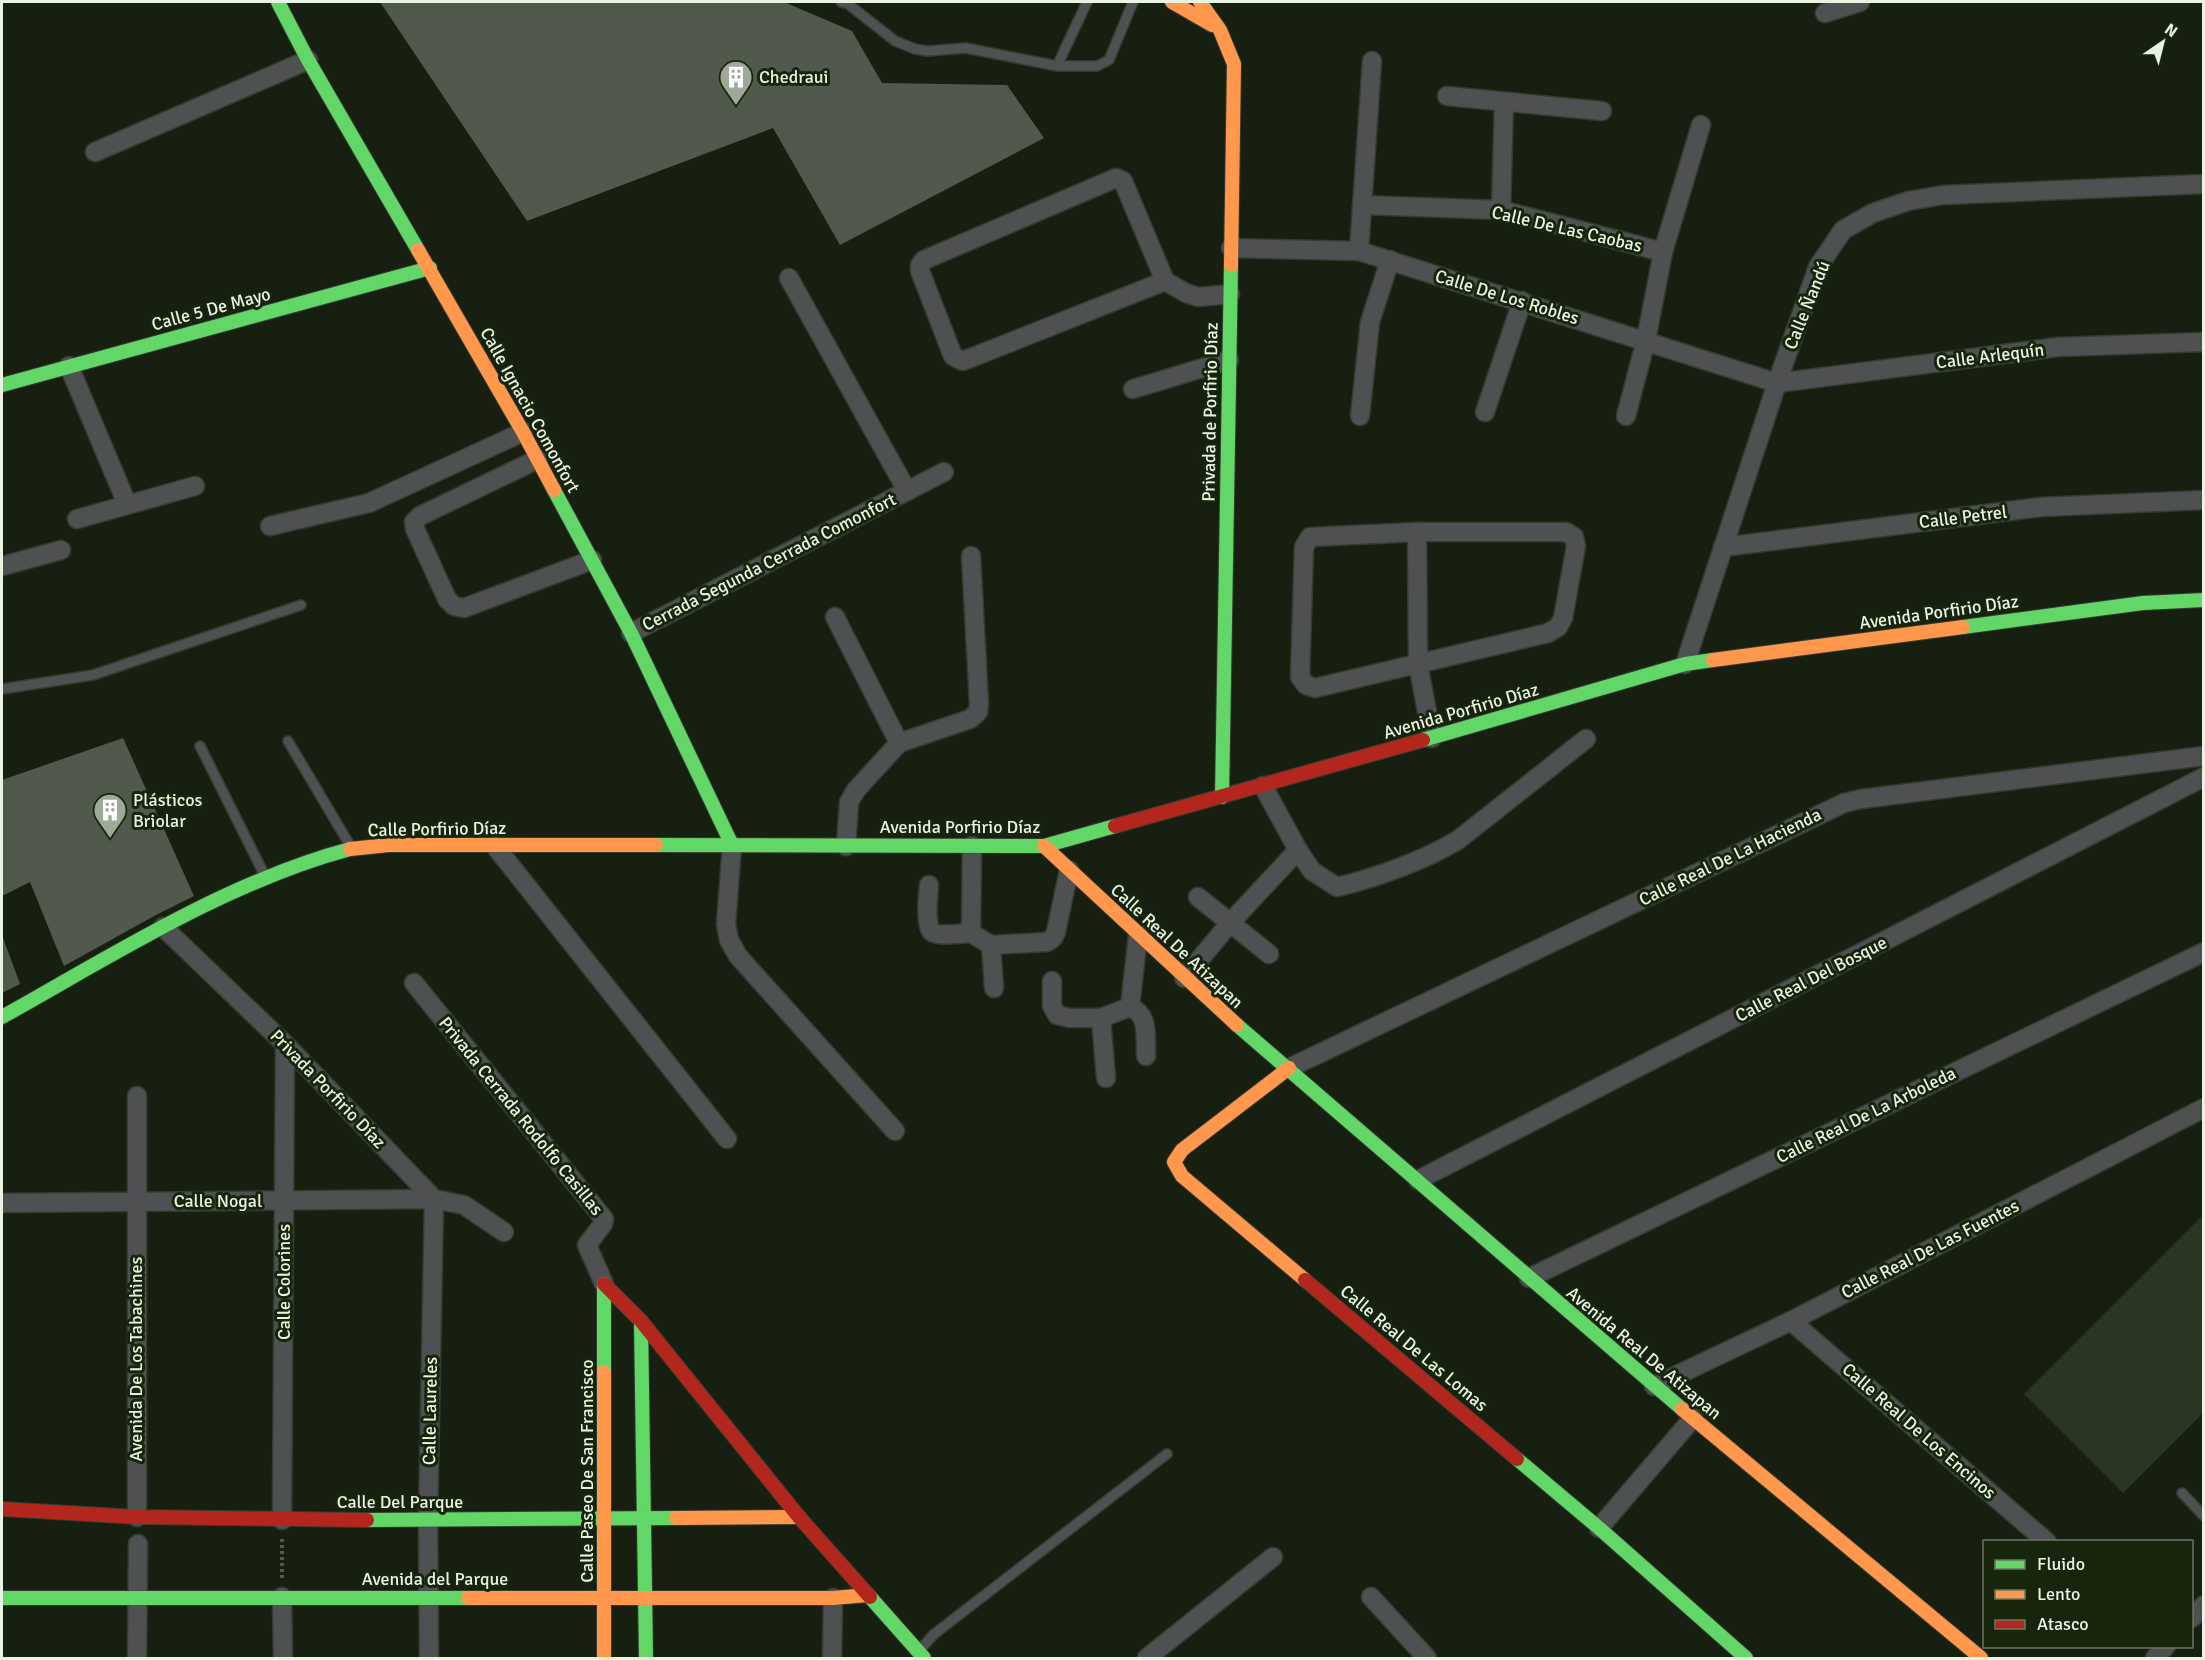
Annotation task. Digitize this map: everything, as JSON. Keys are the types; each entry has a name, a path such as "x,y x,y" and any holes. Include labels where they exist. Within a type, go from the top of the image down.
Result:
{"street":[{"name":"Calle Ignacio Comonfort","path":"278,2 308,60 430,268 538,459 631,633 732,845"},
{"path":"1172,2 1220,30"},
{"name":"Privada de Porfirio Díaz","path":"1200,2 1220,30 1233,64 1222,797"},
{"path":"1825,13 1860,2"},
{"path":"95,152 308,60"},
{"path":"1359,250 1372,61"},
{"path":"1447,96 1602,111"},
{"path":"1501,210 1504,102"},
{"path":"1626,416 1646,340 1663,252 1701,125"},
{"path":"1165,281 963,361 953,356 920,265 924,260 1116,178 1124,181 1165,281 1198,297 1230,294"},
{"name":"Calle Ñandú","path":"1686,664 1777,383 1818,267 1842,230 1873,213 1908,201 1943,195 2204,184"},
{"name":"Calle De Las Caobas","path":"1362,205 1501,210 1663,252"},
{"name":"Calle De Los Robles","path":"1231,248 1359,250 1777,383"},
{"path":"1360,416 1370,322 1390,260"},
{"name":"Calle 5 De Mayo","path":"2,386 430,268"},
{"name":"Cerrada Segunda Cerrada Comonfort","path":"789,278 907,491"},
{"path":"1485,412 1522,301"},
{"name":"Calle Arlequín","path":"1777,383 2058,347 2204,342"},
{"path":"1133,389 1229,360"},
{"path":"69,366 127,504"},
{"path":"270,526 369,503 523,432"},
{"path":"538,459 420,516 414,522 415,529 447,599 454,606 464,608 592,560"},
{"name":"Cerrada Segunda Cerrada Comonfort","path":"631,633 944,472"},
{"path":"77,519 195,486"},
{"name":"Calle Petrel","path":"1724,547 2041,507 2204,500"},
{"path":"1417,532 1418,664 1432,738"},
{"path":"1417,532 1566,532 1574,537 1576,546 1563,618 1558,627 1548,633 1418,664 1315,688 1306,685 1300,677 1304,547 1310,537 1417,532"},
{"path":"2,566 61,550"},
{"path":"846,846 849,802 856,790 899,743 970,719 978,712 971,556"},
{"name":"Avenida Porfirio Díaz","path":"732,845 1044,846 1263,786 1686,664 2143,603 2204,600"},
{"path":"835,617 899,743"},
{"path":"1263,786 1312,871 1337,887 1354,884 1440,851 1458,840 1586,739"},
{"name":"Calle Real De La Hacienda","path":"1289,1068 1844,803 2204,756"},
{"name":"Calle Real Del Bosque","path":"1418,1180 2204,777"},
{"name":"Calle Porfirio Díaz","path":"2,1017 163,927 307,861 352,849 389,845 732,845"},
{"path":"732,845 726,924 729,940 738,956 895,1131"},
{"path":"495,846 727,1139"},
{"path":"971,933 972,846"},
{"name":"Calle Real De Atizapan","path":"1044,846 1218,1009 1289,1068"},
{"path":"1185,978 1230,923 1298,850"},
{"path":"928,885 928,926 932,932 938,934 971,933 991,945 1047,942 1056,932 1069,870"},
{"path":"1198,897 1269,954"},
{"name":"Privada Porfirio Díaz","path":"163,927 285,1044 434,1199"},
{"path":"1130,1007 1138,935"},
{"path":"991,945 994,988"},
{"name":"Calle Real De La Arboleda","path":"1529,1278 2204,952"},
{"path":"1052,981 1052,1006 1057,1015 1070,1018 1101,1018 1130,1007 1138,1010 1144,1018 1146,1056"},
{"name":"Privada Cerrada Rodolfo Casillas","path":"414,983 604,1219 603,1224 587,1245 604,1284"},
{"path":"1101,1018 1106,1078"},
{"name":"Calle Colorines","path":"282,1520 285,1044"},
{"name":"Avenida Real De Atizapan","path":"1289,1068 1654,1386 1981,1659"},
{"name":"Calle Real De Las Lomas","path":"1289,1068 1182,1150 1174,1162 1182,1176 1599,1528 1746,1659"},
{"name":"Avenida De Los Tabachines","path":"137,1096 135,1201 137,1517"},
{"name":"Calle Real De Las Fuentes","path":"1654,1386 1791,1321 2204,1108"},
{"path":"434,1199 464,1205 504,1232"},
{"name":"Calle Nogal","path":"2,1203 434,1199"},
{"name":"Calle Laureles","path":"429,1659 428,1521 434,1199"},
{"path":"604,1284 641,1321 799,1517 921,1655"},
{"name":"Calle Paseo De San Francisco","path":"604,1284 604,1659"},
{"path":"641,1321 646,1659"},
{"name":"Calle Real De Los Encinos","path":"1791,1321 2045,1540"},
{"path":"1599,1528 1693,1418"},
{"name":"Calle Del Parque","path":"2,1509 137,1517 282,1520 428,1521 799,1517"},
{"path":"137,1659 138,1544"},
{"path":"1147,1659 1273,1557"},
{"name":"Avenida del Parque","path":"2,1598 646,1599 833,1598 868,1595"},
{"path":"282,1597 283,1659"},
{"path":"1371,1597 1427,1659"},
{"path":"832,1659 833,1598"},
{"path":"2193,1617 2204,1605"}],"lane":[{"path":"841,2 848,4 895,41 915,49 927,51 966,48 1057,66 1098,66 1109,60 1133,2"},
{"path":"1057,66 1087,2"},
{"path":"2,689 93,675 301,605"},
{"path":"288,741 352,849"},
{"path":"200,746 266,878"},
{"path":"921,1655 933,1635 1167,1454"},
{"path":"2182,1493 2204,1515"}],"path":[{"path":"282,1520 282,1597"}],"green space":[{"path":"2203,1215 2203,1413 2123,1493 2024,1394"}],"building":[{"name":"Chedraui","path":"380,2 784,2 852,31 882,83 1007,85 1044,138 840,245 773,128 527,221"},
{"name":"Plásticos Briolar","path":"123,738 194,896 64,966 30,882 2,896 2,780"},
{"path":"2,939 20,984 2,993"}],"traffic: fast":[{"path":"278,2 308,60 418,250"},
{"path":"1222,797 1231,265"},
{"path":"2,385 430,268"},
{"path":"554,490 631,633 732,845"},
{"path":"1963,627 2143,603 2204,600"},
{"path":"1423,740 1685,664 1713,660"},
{"path":"656,845 1044,846 1115,826"},
{"path":"2,1017 128,945 215,900 259,880 350,849"},
{"path":"1237,1025 1682,1409"},
{"path":"604,1284 604,1372"},
{"path":"641,1321 646,1658"},
{"path":"1517,1459 1746,1658"},
{"path":"367,1520 676,1518"},
{"path":"870,1597 924,1658"},
{"path":"2,1598 468,1598"}],"traffic: slow":[{"path":"1172,2 1212,25"},
{"path":"1200,2 1220,30 1234,64 1231,265"},
{"path":"418,250 554,490"},
{"path":"1713,660 1963,627"},
{"path":"350,849 389,845 656,845"},
{"path":"1044,846 1237,1025"},
{"path":"1289,1068 1182,1150 1174,1162 1182,1176 1305,1280"},
{"path":"604,1372 604,1658"},
{"path":"1682,1409 1981,1658"},
{"path":"676,1518 799,1517"},
{"path":"468,1598 833,1598 868,1595"}],"traffic: jam":[{"path":"1115,826 1423,740"},
{"path":"1305,1280 1517,1459"},
{"path":"604,1284 641,1321 799,1517 870,1597"},
{"path":"2,1509 137,1517 367,1520"}],"place":[{"name":"Chedraui","path":"736,106"},
{"name":"Plásticos Briolar","path":"110,839"}]}
